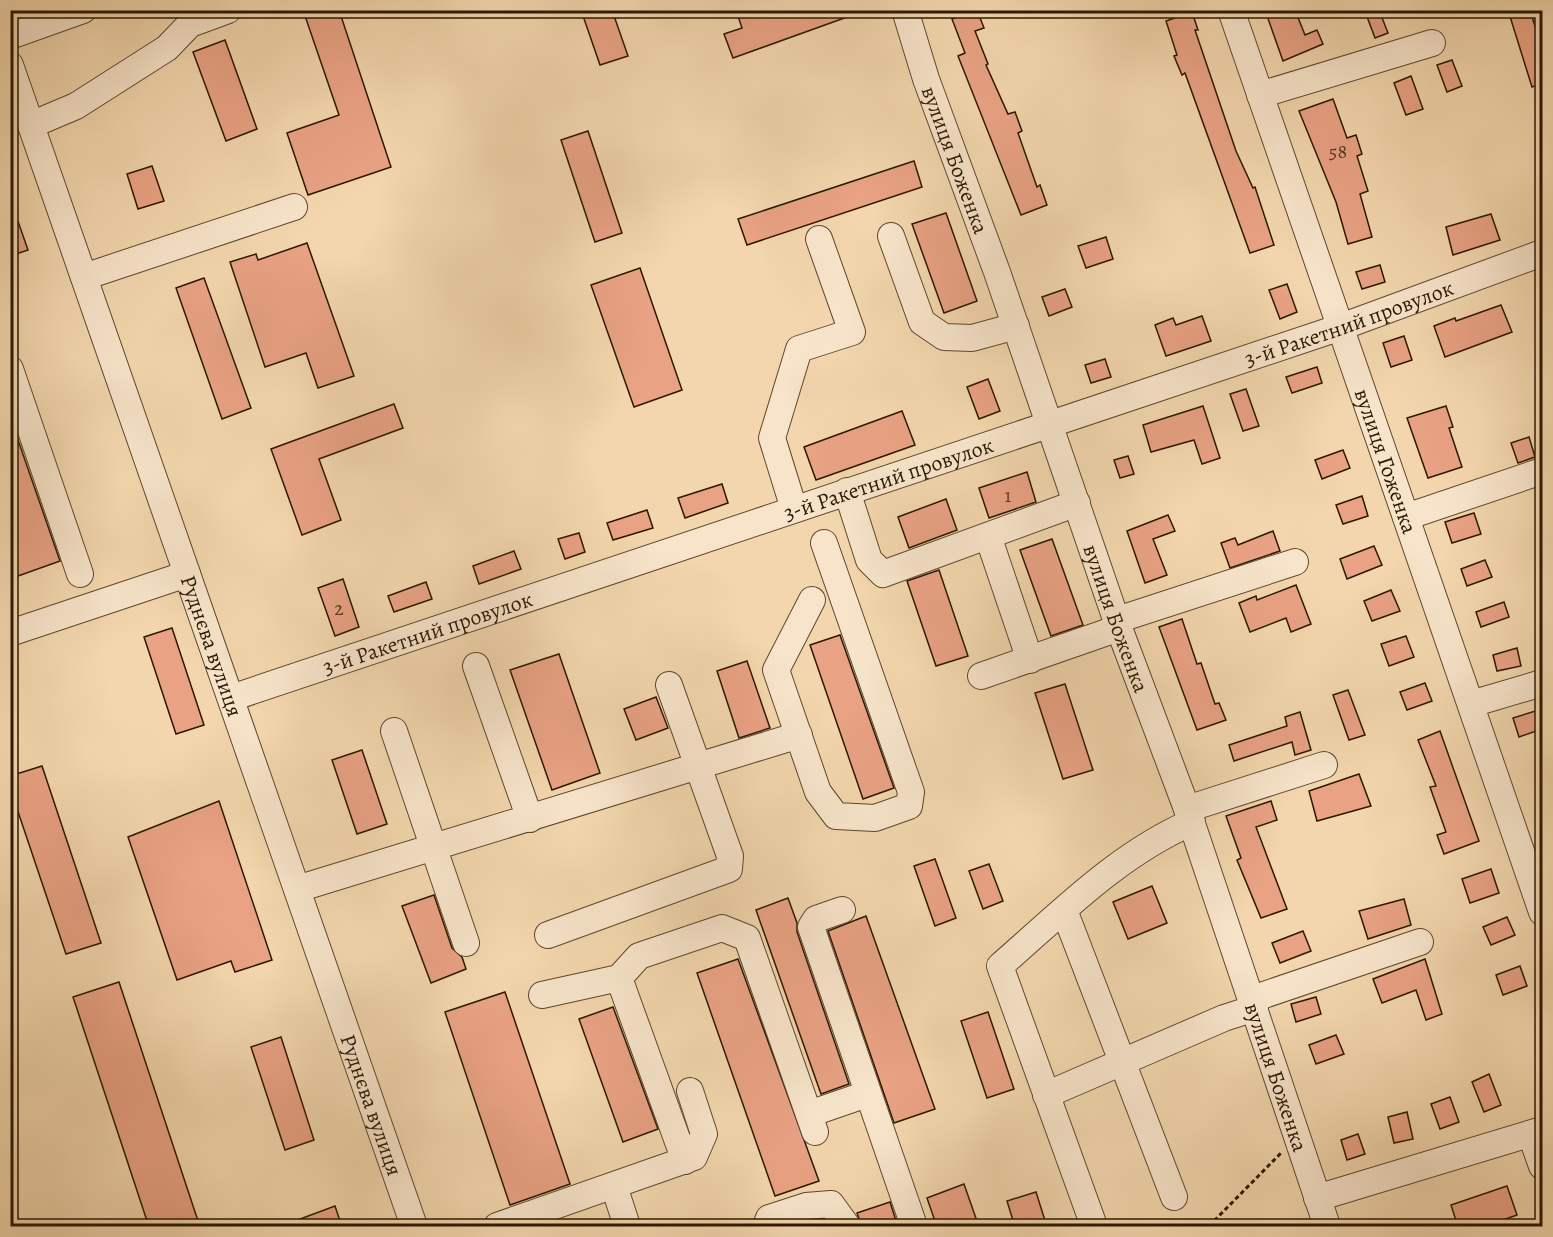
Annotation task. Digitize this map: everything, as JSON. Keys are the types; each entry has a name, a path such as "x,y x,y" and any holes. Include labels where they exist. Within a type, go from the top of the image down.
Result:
{"street":[{"path":"10,36 83,10"},
{"path":"32,126 76,106 167,48 190,24 228,10"},
{"name":"вулиця Боженка","path":"905,10 926,80 1016,326 1118,624 1189,816 1328,1227"},
{"name":"вулиця Гоженка","path":"1231,10 1542,906"},
{"path":"1260,95 1432,43"},
{"name":"Руднєва вулиця","path":"10,65 414,1227"},
{"path":"84,277 294,207"},
{"path":"891,236 922,322 944,337 972,338 1016,326"},
{"path":"794,509 772,438 799,349 852,332 819,239"},
{"name":"3-й Ракетний провулок","path":"231,699 1341,327 1542,253"},
{"path":"10,369 80,574"},
{"path":"1406,517 1542,471"},
{"path":"847,491 868,560 883,574 1077,503"},
{"path":"988,536 1030,660"},
{"path":"812,600 776,670 818,792 836,816 874,818 909,806 911,792 824,543"},
{"path":"981,676 1030,660 1118,624 1295,562"},
{"path":"10,633 187,574"},
{"path":"476,666 530,819"},
{"path":"1471,704 1542,683"},
{"path":"548,935 729,869 730,856 669,685"},
{"path":"394,731 466,943"},
{"path":"297,889 434,849 799,735"},
{"path":"1094,1227 1000,966 1138,849 1189,816 1324,765"},
{"path":"842,910 816,918 811,927 914,1227"},
{"path":"1064,910 1174,1197"},
{"path":"543,995 619,978 639,956 722,928 747,938 812,1123 867,1094"},
{"path":"1047,1095 1254,1004 1420,942"},
{"path":"619,978 685,1161"},
{"path":"497,1227 694,1157 704,1134 690,1091"},
{"path":"1317,1198 1537,1133 1542,1166"},
{"path":"614,1186 627,1227"},
{"path":"766,1227 769,1218 806,1206 831,1204 847,1227"}],"path":[{"path":"1209,1227 1279,1154 1300,1148"}],"building":[{"path":"303,10 339,10 391,167 308,195 287,133 339,115"},
{"path":"581,10 612,10 628,56 600,65"},
{"path":"736,10 860,10 861,12 733,58 724,34 742,28"},
{"path":"977,10 984,28 975,31 988,64 986,65 1008,114 1015,112 1022,131 1018,133 1037,187 1040,185 1047,205 1021,215 958,56 965,53 952,19"},
{"path":"1265,10 1295,10 1305,35 1317,30 1323,44 1283,61"},
{"path":"1379,10 1388,33 1375,38 1366,14"},
{"path":"1508,10 1530,10 1542,49 1542,83 1532,87"},
{"path":"1192,12 1198,30 1195,30 1236,151 1253,188 1255,187 1274,245 1250,253 1185,73 1182,75 1174,56 1177,55 1166,21"},
{"path":"225,40 257,129 226,141 193,52"},
{"path":"1452,60 1462,86 1447,92 1437,65"},
{"path":"1411,76 1423,109 1406,115 1394,83"},
{"path":"1333,99 1347,138 1356,135 1362,154 1357,156 1368,191 1360,194 1372,237 1348,244 1336,202 1299,111"},
{"path":"588,131 622,233 595,242 561,140"},
{"path":"914,161 922,187 747,245 738,219"},
{"path":"152,166 164,201 138,209 127,174"},
{"path":"13,207 28,250 10,256 10,208"},
{"path":"946,213 977,301 944,313 912,224"},
{"path":"1491,214 1500,240 1453,255 1446,227"},
{"path":"1106,237 1113,259 1086,268 1078,246"},
{"path":"307,243 354,376 318,388 306,353 265,367 230,262 256,254 258,260"},
{"path":"1380,265 1385,282 1362,289 1356,272"},
{"path":"640,268 682,390 634,407 591,285"},
{"path":"204,278 251,408 222,419 176,288"},
{"path":"1287,284 1297,312 1280,319 1269,290"},
{"path":"1065,289 1072,307 1049,316 1042,297"},
{"path":"1501,305 1512,332 1445,357 1434,326 1455,318 1456,321"},
{"path":"1202,316 1211,341 1166,356 1155,325 1173,318 1176,325"},
{"path":"1404,336 1412,360 1391,367 1383,343"},
{"path":"1105,359 1111,377 1091,383 1085,365"},
{"path":"1317,367 1322,383 1292,393 1286,377"},
{"path":"988,379 1000,411 979,419 967,387"},
{"path":"1246,389 1259,426 1243,431 1230,394"},
{"path":"394,404 403,428 319,459 341,520 302,535 271,449"},
{"path":"1203,406 1220,458 1202,464 1194,440 1151,452 1143,425"},
{"path":"1446,406 1453,427 1449,428 1462,467 1428,478 1407,418"},
{"path":"902,411 915,445 816,480 804,447"},
{"path":"10,417 60,561 18,576 10,554"},
{"path":"1529,437 1535,457 1518,463 1511,443"},
{"path":"1343,450 1350,468 1322,479 1315,460"},
{"path":"1128,456 1134,474 1120,478 1114,460"},
{"path":"1027,472 1036,502 989,518 979,488"},
{"path":"722,484 728,503 685,518 678,498"},
{"path":"1362,496 1368,516 1343,524 1336,505"},
{"path":"946,499 957,530 909,548 898,517"},
{"path":"647,510 653,528 613,540 607,523"},
{"path":"1474,513 1481,534 1452,543 1445,522"},
{"path":"1168,515 1175,531 1153,539 1167,575 1145,583 1127,531"},
{"path":"1273,531 1280,551 1230,568 1221,543 1235,538 1238,545"},
{"path":"579,533 585,552 565,559 558,539"},
{"path":"1052,539 1083,625 1051,636 1020,550"},
{"path":"1374,546 1382,565 1347,579 1340,559"},
{"path":"514,551 521,569 479,584 473,566"},
{"path":"1485,560 1492,577 1467,586 1461,569"},
{"path":"939,570 968,656 936,666 907,581"},
{"path":"343,579 359,627 335,636 318,588"},
{"path":"426,582 432,599 394,612 388,596"},
{"path":"1296,585 1311,624 1291,632 1286,618 1250,632 1239,603 1256,596 1257,600"},
{"path":"1391,590 1400,611 1372,621 1364,601"},
{"path":"1504,602 1509,617 1481,627 1476,612"},
{"path":"1182,619 1197,664 1201,663 1215,704 1219,703 1226,720 1197,730 1159,627"},
{"path":"172,628 204,725 176,734 144,637"},
{"path":"840,635 894,788 863,799 810,645"},
{"path":"1406,636 1414,657 1389,666 1381,644"},
{"path":"1517,648 1521,666 1497,671 1493,655"},
{"path":"559,654 600,773 552,790 510,670"},
{"path":"747,661 770,728 739,738 717,671"},
{"path":"1425,683 1432,701 1407,710 1400,692"},
{"path":"1065,684 1093,770 1063,779 1035,693"},
{"path":"1348,690 1365,735 1349,740 1333,695"},
{"path":"656,697 668,728 636,740 624,709"},
{"path":"1542,709 1542,729 1519,737 1513,718"},
{"path":"1300,712 1311,750 1295,755 1292,742 1234,761 1229,745 1287,726 1285,717"},
{"path":"1440,731 1479,841 1444,854 1437,835 1446,832 1430,787 1436,786 1418,740"},
{"path":"362,750 387,824 357,834 332,760"},
{"path":"42,766 101,943 66,954 10,788 10,776"},
{"path":"1359,774 1371,806 1317,821 1309,791"},
{"path":"219,801 272,960 235,972 231,961 177,980 128,837"},
{"path":"1271,801 1277,820 1256,827 1287,909 1261,918 1237,860 1241,858 1226,816"},
{"path":"935,859 956,918 935,926 914,866"},
{"path":"989,864 1003,901 983,909 969,871"},
{"path":"1491,869 1499,893 1470,903 1462,879"},
{"path":"1152,886 1167,923 1128,939 1113,902"},
{"path":"434,895 452,948 462,957 466,969 431,983 402,906"},
{"path":"788,898 797,923 797,932 849,1084 821,1094 756,910"},
{"path":"1404,899 1411,925 1368,939 1359,911"},
{"path":"866,916 935,1109 894,1123 828,931"},
{"path":"1507,917 1515,935 1491,945 1483,927"},
{"path":"1303,931 1311,951 1280,963 1272,943"},
{"path":"738,959 819,1181 775,1196 697,973"},
{"path":"1425,959 1442,1014 1426,1020 1416,990 1382,1003 1373,979"},
{"path":"1520,966 1527,986 1503,995 1496,975"},
{"path":"119,982 200,1227 149,1227 73,997"},
{"path":"505,992 570,1184 510,1205 445,1012"},
{"path":"1316,997 1321,1014 1296,1022 1291,1004"},
{"path":"613,1007 658,1129 623,1142 579,1019"},
{"path":"988,1012 1014,1089 987,1098 961,1021"},
{"path":"1336,1035 1344,1054 1316,1064 1309,1045"},
{"path":"281,1037 314,1140 285,1150 251,1047"},
{"path":"1489,1074 1501,1105 1484,1112 1472,1082"},
{"path":"1450,1097 1459,1122 1440,1129 1431,1104"},
{"path":"1407,1112 1413,1139 1394,1143 1388,1117"},
{"path":"1358,1134 1365,1154 1347,1160 1341,1140"},
{"path":"964,1184 979,1227 937,1227 927,1198"},
{"path":"1507,1186 1517,1215 1483,1227 1458,1227 1451,1205"},
{"path":"1036,1192 1047,1227 1015,1227 1007,1201"},
{"path":"890,1202 898,1227 862,1227 857,1213"},
{"path":"335,1206 342,1227 284,1227 284,1225"}]}
